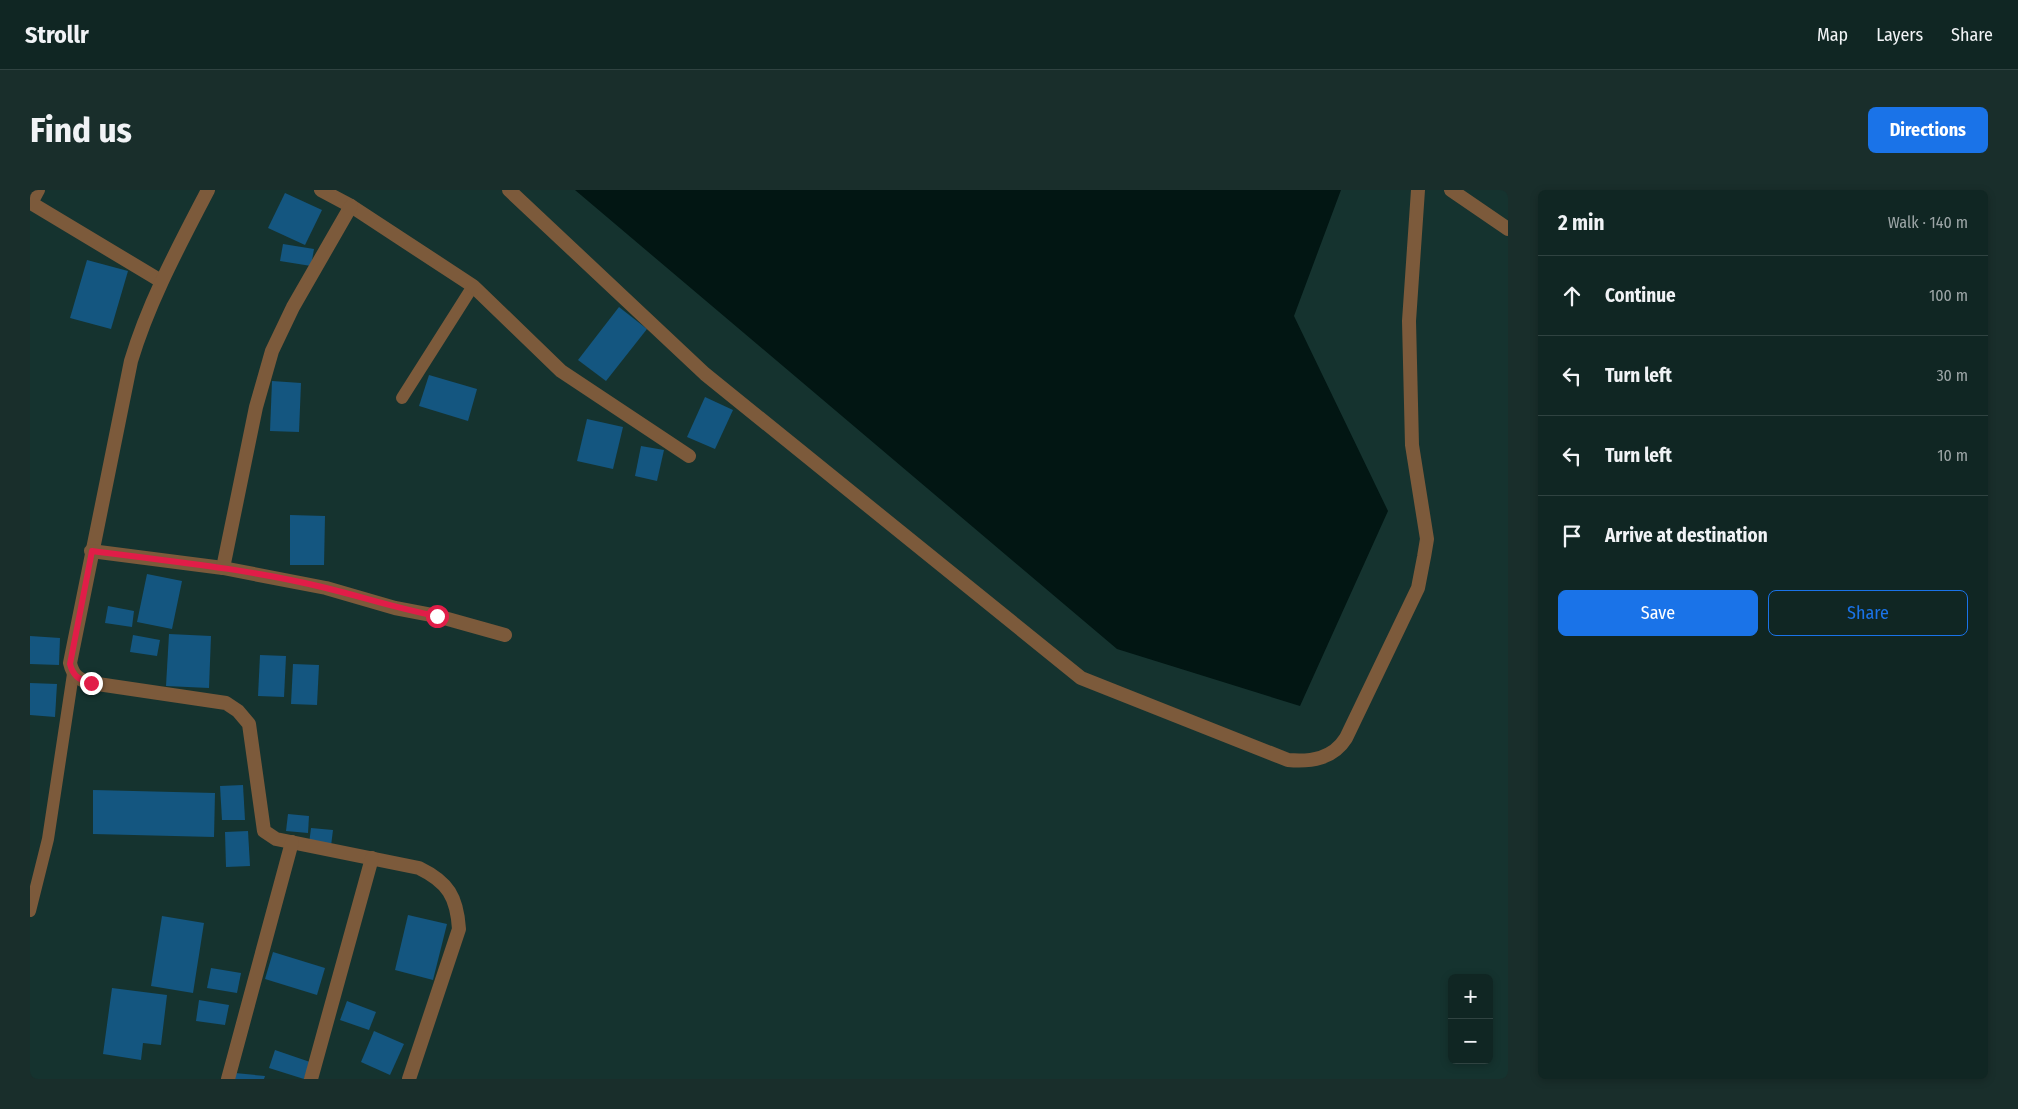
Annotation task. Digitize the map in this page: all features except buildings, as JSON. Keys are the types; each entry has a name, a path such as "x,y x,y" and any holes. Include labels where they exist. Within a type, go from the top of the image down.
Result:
{"street":[{"path":"38,190 32,203 161,281"},
{"path":"208,190 161,281 143,322 131,361 70,664 73,674 81,680 91,683 226,704 238,711 249,724 264,831 276,838 292,842 419,868 436,876 452,894 458,908 459,929 409,1079"},
{"path":"321,190 352,206 473,286 561,371 689,456"},
{"path":"509,190 705,374 1082,678 1288,760 1310,762 1339,749 1346,738 1418,588 1424,557 1427,539 1412,445 1409,321 1418,190"},
{"path":"1451,190 1508,229"},
{"path":"223,568 256,407 272,351 294,307 352,206"},
{"path":"92,551 223,568 326,588 395,608 437,616 505,635"},
{"path":"228,1079 292,842"},
{"path":"311,1079 372,858"}],"lane":[{"path":"402,398 473,286"},
{"path":"30,911 48,838 73,674"}],"shaded area":[{"path":"575,190 1341,190 1294,316 1388,511 1300,706 1117,649"}],"route":[{"path":"91,683 81,680 73,674 70,664 92,551 223,568 326,588 395,608 437,616"}]}
